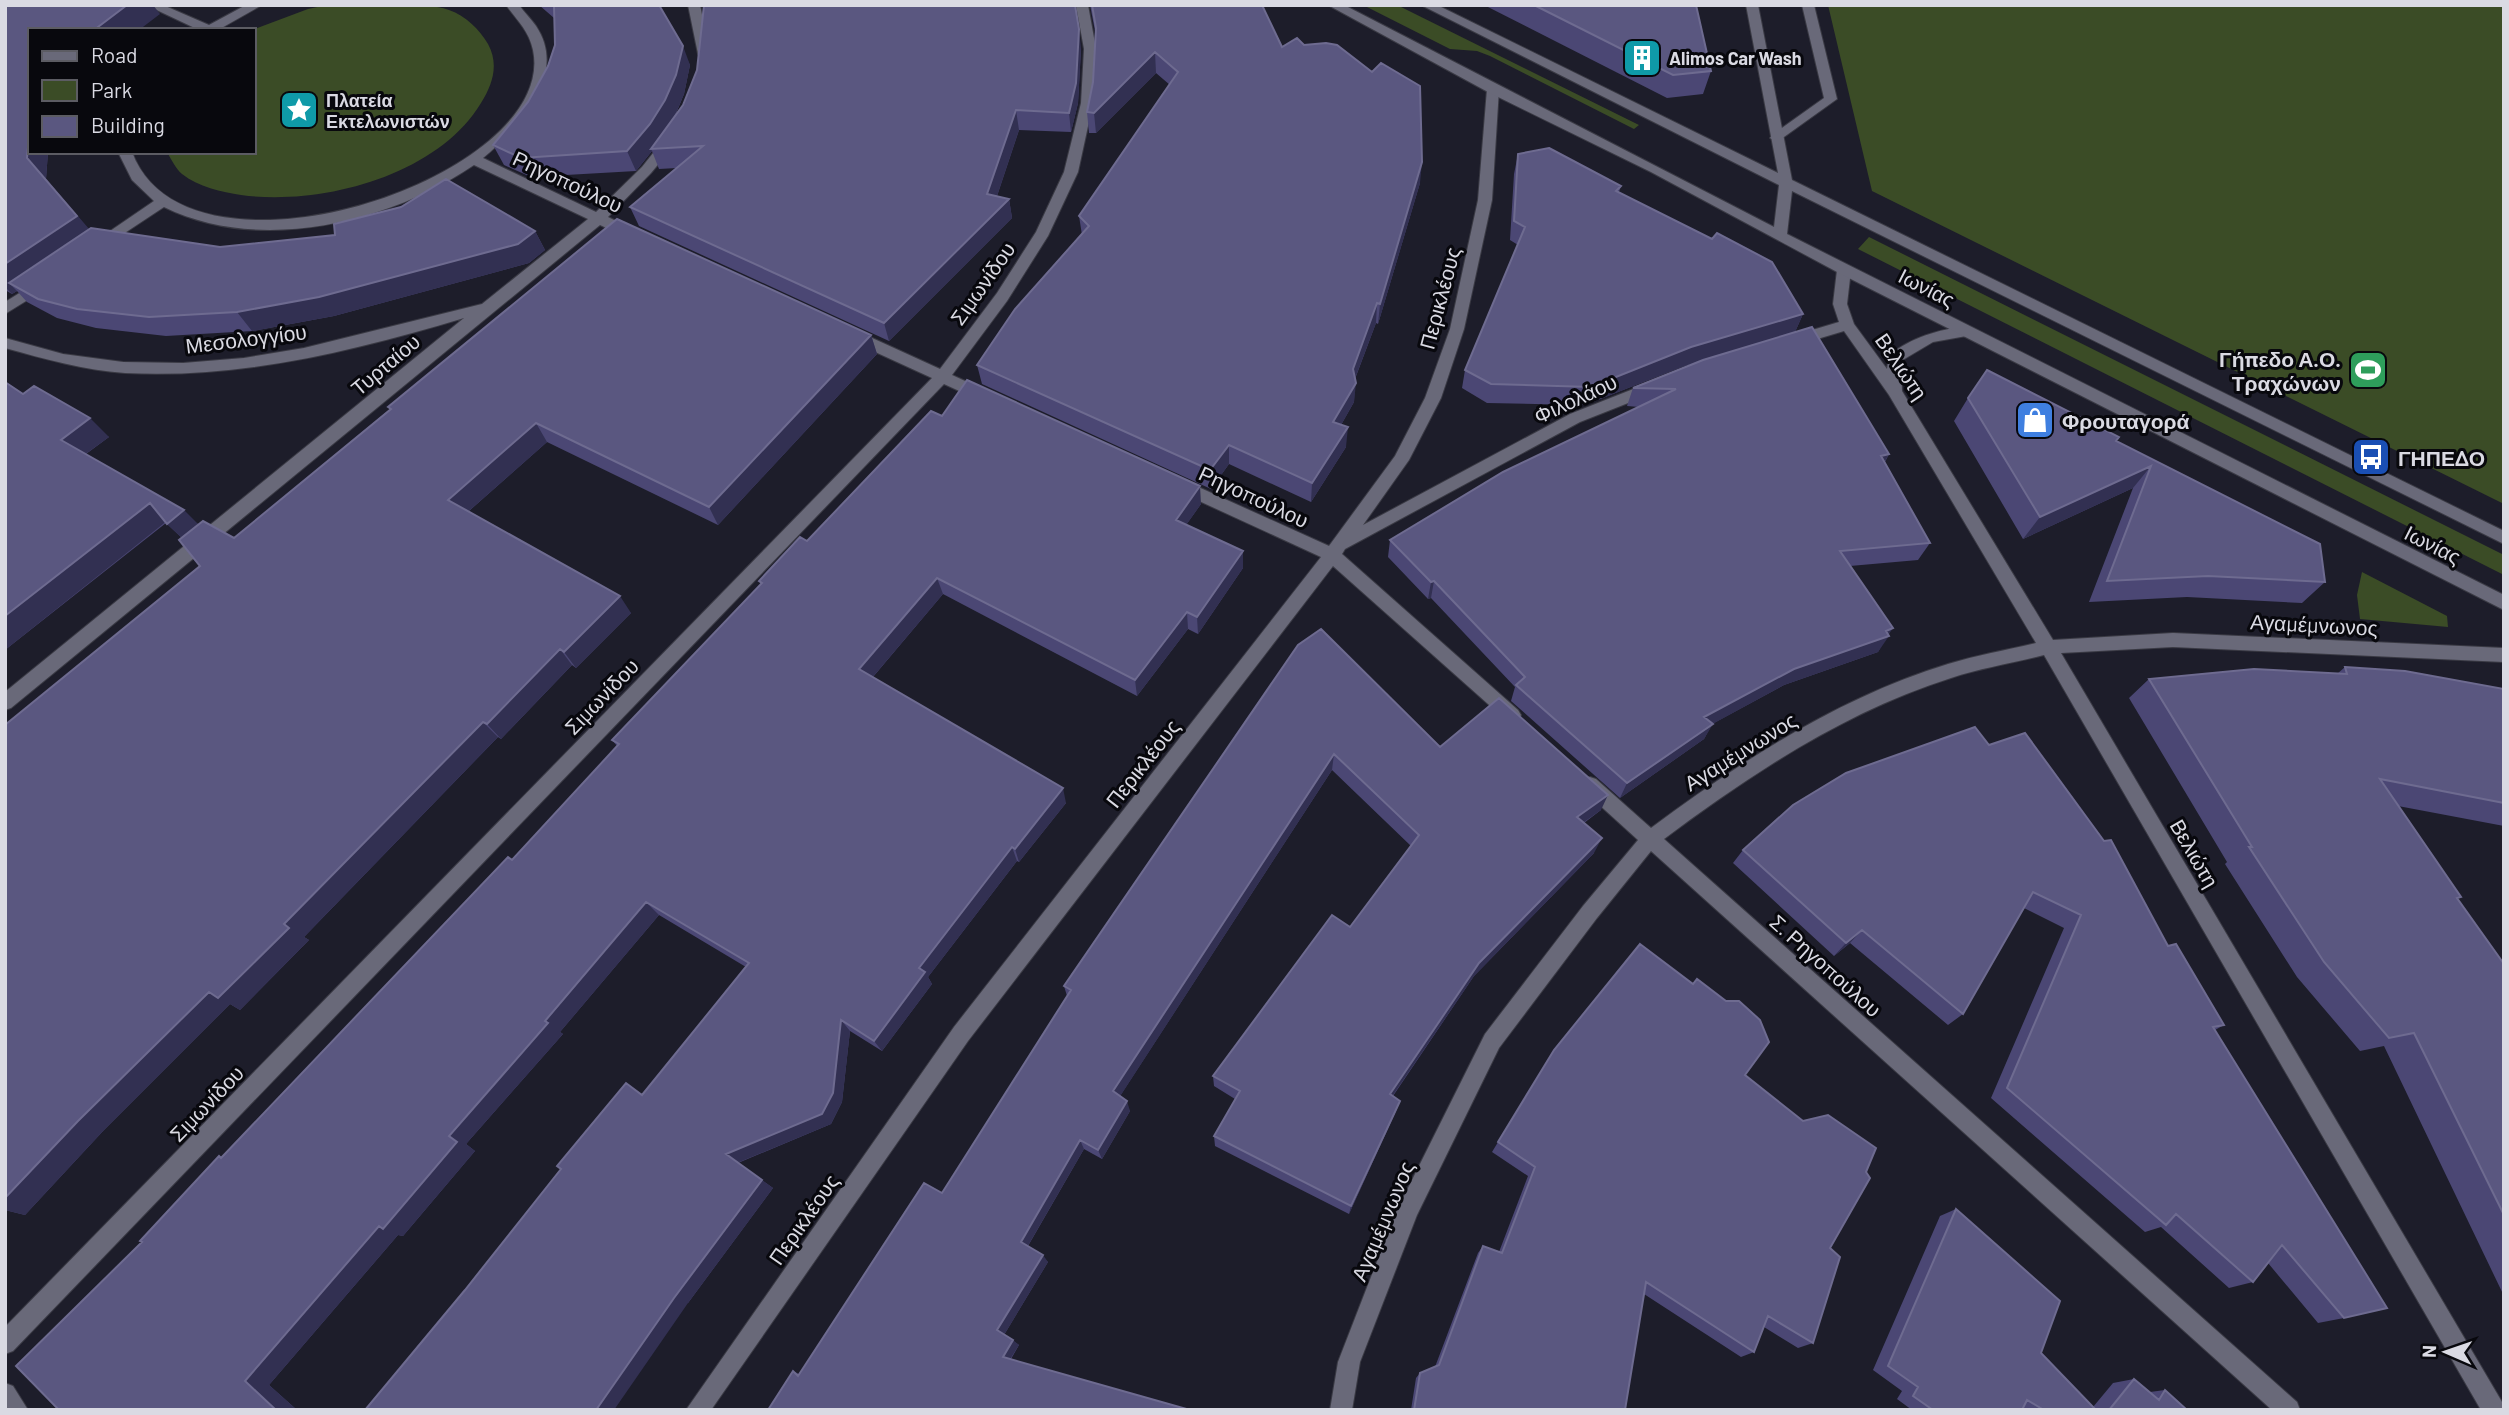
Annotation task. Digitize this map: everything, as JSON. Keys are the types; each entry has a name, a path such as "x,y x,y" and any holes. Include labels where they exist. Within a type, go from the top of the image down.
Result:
{"street":[{"path":"152,5 204,28"},
{"path":"212,28 256,5"},
{"path":"126,154 135,177 163,201 198,216 230,222 279,224 318,220 396,200 443,178 473,159 516,120 530,99 538,79 541,60 536,35 526,19 512,5"},
{"path":"695,5 704,50 702,75"},
{"name":"Σιμωνίδου","path":"5,1343 943,376 1002,297 1043,233 1071,172 1087,103 1090,49 1082,5"},
{"name":"Ιωνίας","path":"1334,5 1493,89 1656,169 1844,270 2504,603"},
{"name":"Ιωνίας","path":"1427,5 2504,538"},
{"path":"1752,5 1786,182 1780,237"},
{"path":"1777,138 1831,99 1808,5"},
{"name":"Περικλέους","path":"697,1410 961,1034 1334,551 1401,460 1433,398 1457,329 1485,200 1493,89"},
{"name":"Τυρταίου","path":"5,703 490,304 599,219 645,175 678,127"},
{"name":"Ρηγοπούλου","path":"473,159 650,242"},
{"path":"84,255 163,201"},
{"path":"1782,344 1847,325 1840,304 1844,270"},
{"path":"5,309 50,278"},
{"name":"Μεσολογγίου","path":"5,343 28,351 112,367 230,365 307,353 391,335 490,304"},
{"name":"Βελιώτη","path":"1847,325 1894,391 2048,647 2494,1410"},
{"path":"841,330 993,399"},
{"path":"1894,391 1895,359 1913,343 1935,335 1967,331"},
{"name":"Φιλολάου","path":"1334,551 1575,418 1665,382"},
{"name":"Ρηγοπούλου","path":"1169,480 1334,551"},
{"path":"1334,551 1527,729"},
{"name":"Αγαμέμνωνος","path":"1341,1410 1349,1362 1408,1210 1492,1041 1590,912 1650,839 1705,798 1786,746 1879,698 1949,671 2048,647 2173,640 2504,655"},
{"name":"Σ. Ρηγοπούλου","path":"1578,775 2289,1410"},
{"path":"5,1394 17,1410"}],"green space":[{"name":"Πλατεία Εκτελωνιστών","path":"390,4 423,5 449,10 472,24 488,44 494,66 489,89 461,128 436,150 407,167 374,180 306,196 272,197 241,195 203,186 188,179 168,154 256,154 256,28 308,9 327,5"},
{"path":"1363,5 1397,5 1639,125 1634,129 1490,56 1477,51 1450,49"},
{"name":"Γήπεδο Α.Ο. Τραχώνων","path":"1828,5 2504,5 2504,504 1872,191"},
{"path":"1869,237 2504,555 2504,575 1858,249"},
{"path":"2362,572 2447,616 2448,627 2360,619 2357,595"}],"building":[{"path":"5,5 127,5 97,28 28,28 27,158 77,216 5,264"},
{"path":"553,5 659,5 683,46 676,75 665,100 650,124 627,151 521,158 493,145 528,102 548,66 555,45"},
{"path":"704,5 1075,5 1079,29 1076,83 1069,113 1016,110 987,194 1009,199 884,323 630,207 703,146 651,149 683,105 697,70"},
{"path":"1092,5 1262,5 1282,47 1297,38 1304,45 1337,45 1372,72 1381,63 1420,86 1422,162 1380,304 1377,303 1353,369 1356,383 1333,422 1348,427 1312,483 1229,445 1210,470 977,365 1015,309 1089,226 1079,216 1178,72 1155,52 1094,113 1087,112 1093,82 1096,28"},
{"name":"Alimos Car Wash","path":"1534,5 1696,5 1711,71 1673,75"},
{"path":"1549,148 1621,186 1616,191 1712,239 1717,233 1772,262 1803,314 1691,347 1591,387 1491,384 1465,370 1525,227 1514,221 1518,154"},
{"path":"446,179 535,231 518,244 319,297 237,312 149,317 77,309 38,299 9,283 91,228 220,247 335,235 334,224 401,207"},
{"path":"617,219 871,335 709,507 536,423 448,500 620,596 564,652 560,649 487,724 483,722 284,924 289,928 218,998 209,992 78,1121 5,1198 5,725 200,566 179,540 203,521 234,538 391,409 388,407"},
{"path":"1812,327 1889,454 1881,456 1930,543 1840,551 1893,628 1886,631 1889,636 1794,669 1704,717 1713,724 1627,783 1516,685 1525,677 1434,581 1431,582 1390,540 1503,472 1676,389 1633,388 1703,360"},
{"path":"1987,370 2119,437 2116,441 2320,544 2325,582 2208,576 2107,581 2151,466 2040,517 1968,398"},
{"path":"967,380 1200,486 1176,520 1243,551 1197,617 1187,612 1135,680 937,578 859,669 1063,788 1015,849 1012,847 919,968 925,972 874,1041 841,1020 833,1093 822,1114 726,1154 762,1180 674,1298 596,1410 365,1410 465,1290 561,1169 557,1166 626,1083 642,1095 749,963 646,902 545,1021 548,1023 449,1136 457,1142 383,1229 379,1226 245,1381 276,1410 59,1410 16,1366 142,1242 140,1241 219,1156 221,1158 508,857 512,860 619,744 612,740 762,583 759,581 800,537 807,541 931,411 942,416"},
{"path":"5,382 23,394 34,386 90,418 61,440 184,510 167,524 150,503 5,616"},
{"path":"1321,629 1440,747 1499,698 1608,795 1577,817 1602,838 1479,963 1390,1094 1400,1101 1351,1206 1214,1136 1240,1091 1213,1076 1332,915 1350,927 1419,835 1334,754 1113,1091 1127,1101 1098,1150 1080,1140 1021,1242 1043,1255 997,1330 1013,1340 1003,1357 1190,1410 768,1410 793,1371 798,1376 924,1183 942,1193 1071,990 1064,986 1298,645"},
{"path":"2345,667 2405,671 2504,689 2504,803 2380,779 2461,897 2457,898 2504,964 2504,1215 2414,1033 2389,1038 2324,962 2249,847 2252,847 2149,679 2254,669 2347,674"},
{"path":"1975,727 1989,745 2025,733 2104,841 2111,840 2168,946 2176,944 2224,1025 2213,1027 2387,1308 2344,1318 2282,1245 2253,1282 2176,1214 2166,1225 2007,1088 2081,915 2033,892 1963,1014 1862,930 1846,943 1743,850 1793,805 1846,773"},
{"path":"1640,944 1693,984 1697,979 1726,1001 1739,1001 1760,1020 1769,1042 1745,1075 1803,1121 1828,1115 1876,1148 1866,1172 1870,1178 1830,1248 1840,1257 1813,1343 1768,1316 1754,1352 1646,1282 1625,1410 1414,1410 1420,1373 1439,1365 1483,1246 1502,1253 1535,1167 1498,1142 1554,1050"},
{"path":"1956,1209 2060,1301 2041,1353 2096,1410 2044,1410 2027,1400 2022,1410 1933,1410 1913,1396 1918,1387 1888,1366"},
{"path":"2134,1379 2159,1400 2165,1390 2187,1410 2109,1410"}],"place":[{"name":"Alimos Car Wash","path":"1642,58"},
{"name":"Πλατεία Εκτελωνιστών","path":"299,110"},
{"name":"Γήπεδο Α.Ο. Τραχώνων","path":"2368,370"},
{"name":"Φρουταγορά","path":"2035,420"},
{"name":"ΓΗΠΕΔΟ","path":"2371,457"}]}
